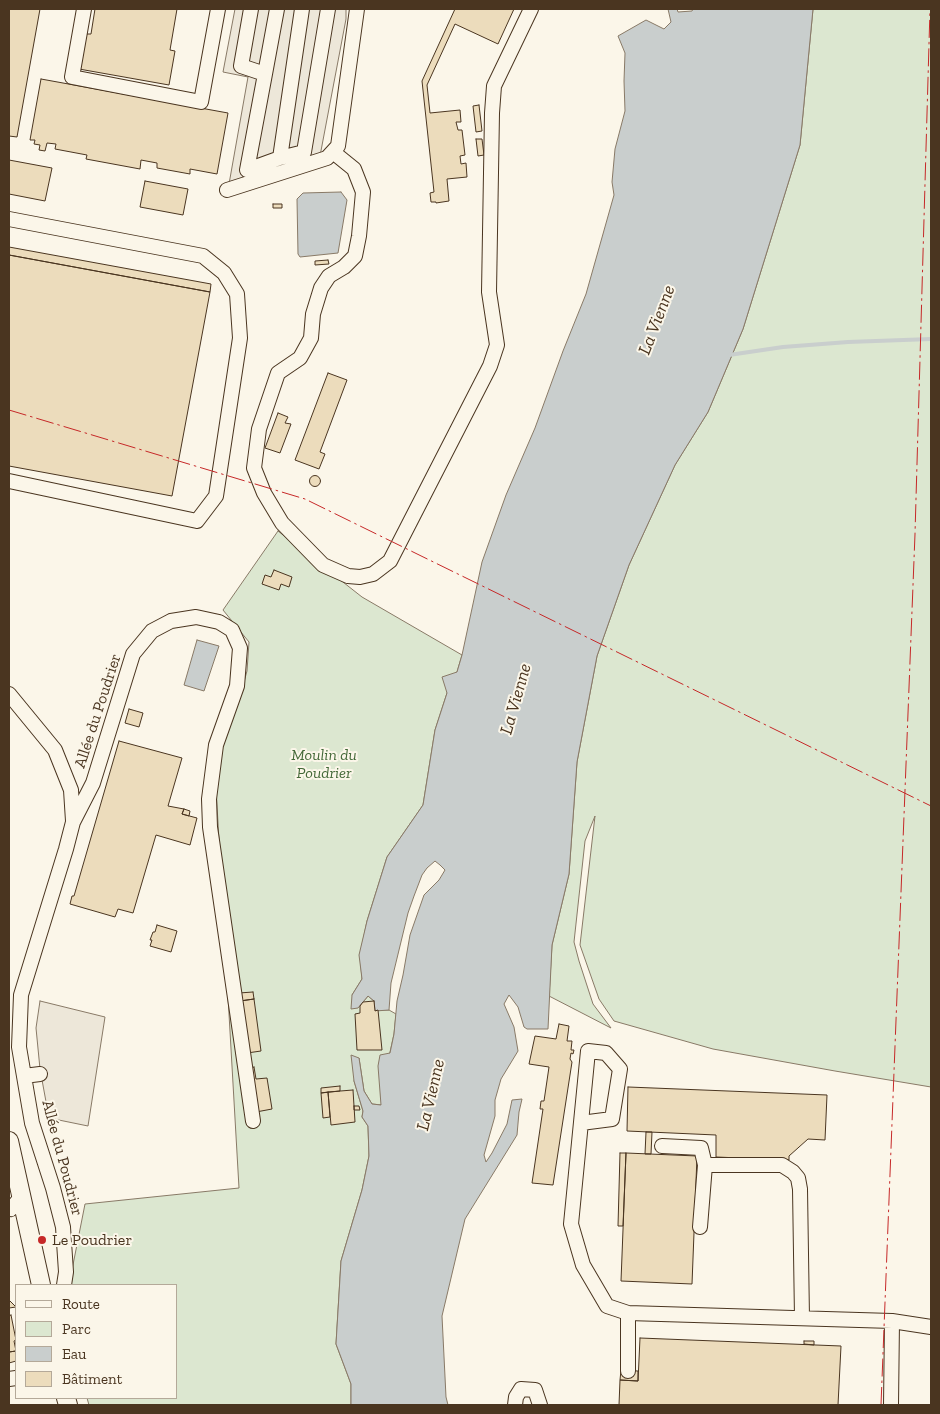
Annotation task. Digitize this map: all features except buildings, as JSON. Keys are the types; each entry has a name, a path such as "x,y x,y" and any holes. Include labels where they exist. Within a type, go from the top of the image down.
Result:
{"main road":[{"path":"9,1141 15,1202 34,1251 41,1284"}],"street":[{"path":"84,9 72,77 201,102 218,9"},
{"path":"251,9 241,66 265,74"},
{"path":"277,9 247,170 280,158 304,152 328,9"},
{"path":"280,158 302,9"},
{"path":"227,190 327,158 338,146 357,9"},
{"path":"333,152 354,169 363,192 359,236 354,256 344,267 329,276 320,288 313,314 311,338 300,358 278,373 259,429 254,468 264,493 282,523 323,565 348,576 360,578 373,574 390,561 490,366 497,345 489,292 494,86 531,9"},
{"path":"9,219 204,256 224,273 237,294 240,338 216,496 197,521 9,481"},
{"name":"Allée du Poudrier","path":"64,1284 66,1272 63,1227 53,1188 32,1123 19,1047 21,996 73,822 94,783 133,654 152,631 171,621 196,618 219,622 232,630 240,648 237,686 216,745 208,800 210,827 253,1121"},
{"path":"9,694 55,750 71,790 73,822"},
{"path":"581,1123 612,1119 620,1069 606,1053 588,1051 571,1224 583,1265 607,1306 628,1313 892,1321 931,1327"},
{"path":"24,1076 40,1074"},
{"path":"662,1146 702,1148 705,1165 700,1227"},
{"path":"705,1165 782,1165 793,1172 798,1178 800,1189 802,1318"},
{"path":"628,1313 628,1371"},
{"path":"891,1405 892,1321"},
{"path":"516,1402 521,1389 535,1390 540,1405"}],"green space":[{"path":"813,9 931,9 931,1087 713,1049 614,1021 599,999 580,945 595,816 585,841 574,942 593,1004 611,1028 549,996 552,945 569,874 577,762 597,656 629,565 675,465 708,412 743,329 800,145"},
{"name":"Moulin du Poudrier","path":"278,531 362,597 462,655 435,730 423,805 387,857 367,921 360,955 362,979 352,995 360,1006 368,996 374,1001 375,1010 389,1010 396,1014 394,1034 381,1093 382,1105 372,1104 364,1091 359,1058 354,1081 363,1111 362,1117 368,1126 369,1156 362,1190 341,1261 336,1344 351,1384 351,1405 89,1405 87,1399 178,1399 178,1284 69,1284 85,1204 239,1188 216,788 222,742 240,696 247,671 249,642 223,610"}],"shaded area":[{"path":"235,9 346,9 346,19 320,156 229,184 248,77 223,72"},
{"path":"40,1001 105,1017 88,1126 49,1118 40,1069 36,1028"}],"water":[{"name":"La Vienne","path":"668,9 677,9 678,12 692,11 693,9 813,9 800,145 743,329 708,412 675,465 629,565 597,656 577,762 569,874 552,945 548,1029 527,1029 524,1027 518,1007 509,995 504,1004 514,1027 518,1051 501,1079 495,1100 495,1116 484,1155 486,1162 507,1124 512,1100 522,1099 517,1135 465,1219 442,1316 448,1405 351,1405 351,1384 336,1344 341,1261 362,1190 369,1156 368,1126 362,1117 363,1111 354,1081 351,1055 359,1058 364,1091 372,1104 381,1105 378,1066 380,1055 390,1053 397,1001 410,935 424,895 439,880 445,870 440,865 435,861 422,875 408,913 391,983 389,1010 375,1011 374,1001 368,996 358,1008 351,1009 352,995 362,979 359,955 367,921 387,857 423,805 435,730 447,693 442,677 457,672 482,562 506,495 535,428 586,294 614,195 612,182 615,149 625,111 625,53 618,36 646,20 664,29 671,22"},
{"path":"341,192 347,200 338,253 300,257 298,254 297,199 303,193"},
{"path":"197,640 219,646 204,691 184,685"}],"waterway":[{"path":"729,355 783,347 931,339"}],"power":[{"path":"881,1405 915,534 930,9"},
{"path":"9,410 305,499 931,806"}],"place":[{"name":"Le Poudrier","path":"42,1240"}]}
